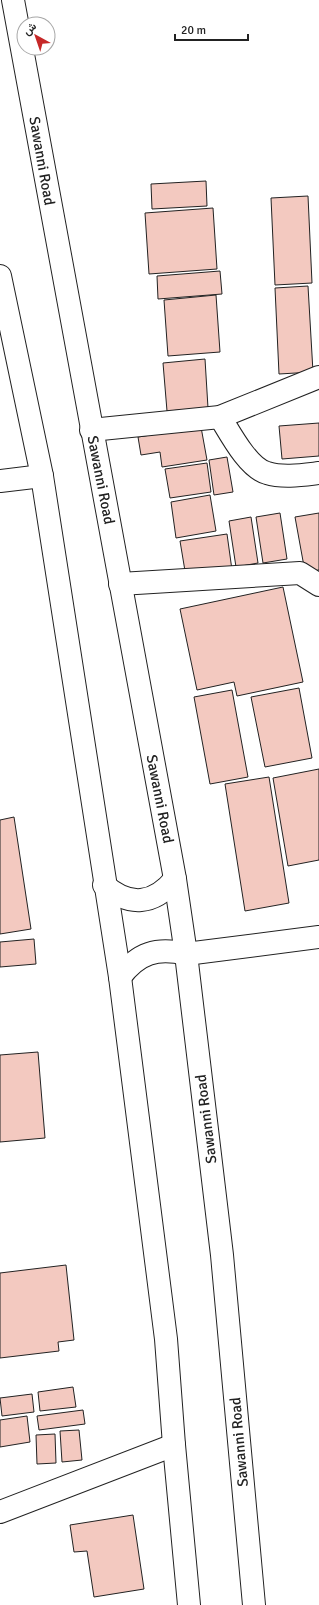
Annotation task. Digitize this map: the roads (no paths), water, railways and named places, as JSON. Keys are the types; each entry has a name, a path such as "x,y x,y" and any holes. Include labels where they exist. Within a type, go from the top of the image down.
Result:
{"main road":[{"name":"Sawanni Road","path":"13,0 91,430 175,879 186,954 222,1255 254,1605"},
{"path":"0,276 42,476 104,885 120,977 166,1339 189,1605"},
{"path":"91,430 220,417 319,377"},
{"path":"220,417 244,455 250,462 265,473 281,476 319,473"},
{"path":"0,481 42,476"},
{"path":"120,584 300,573 319,585"},
{"path":"104,885 114,894 127,899 141,900 154,897 166,890 175,879"},
{"path":"120,977 128,967 138,959 161,951 174,951 186,954 319,937"},
{"path":"0,1512 174,1445"}]}
